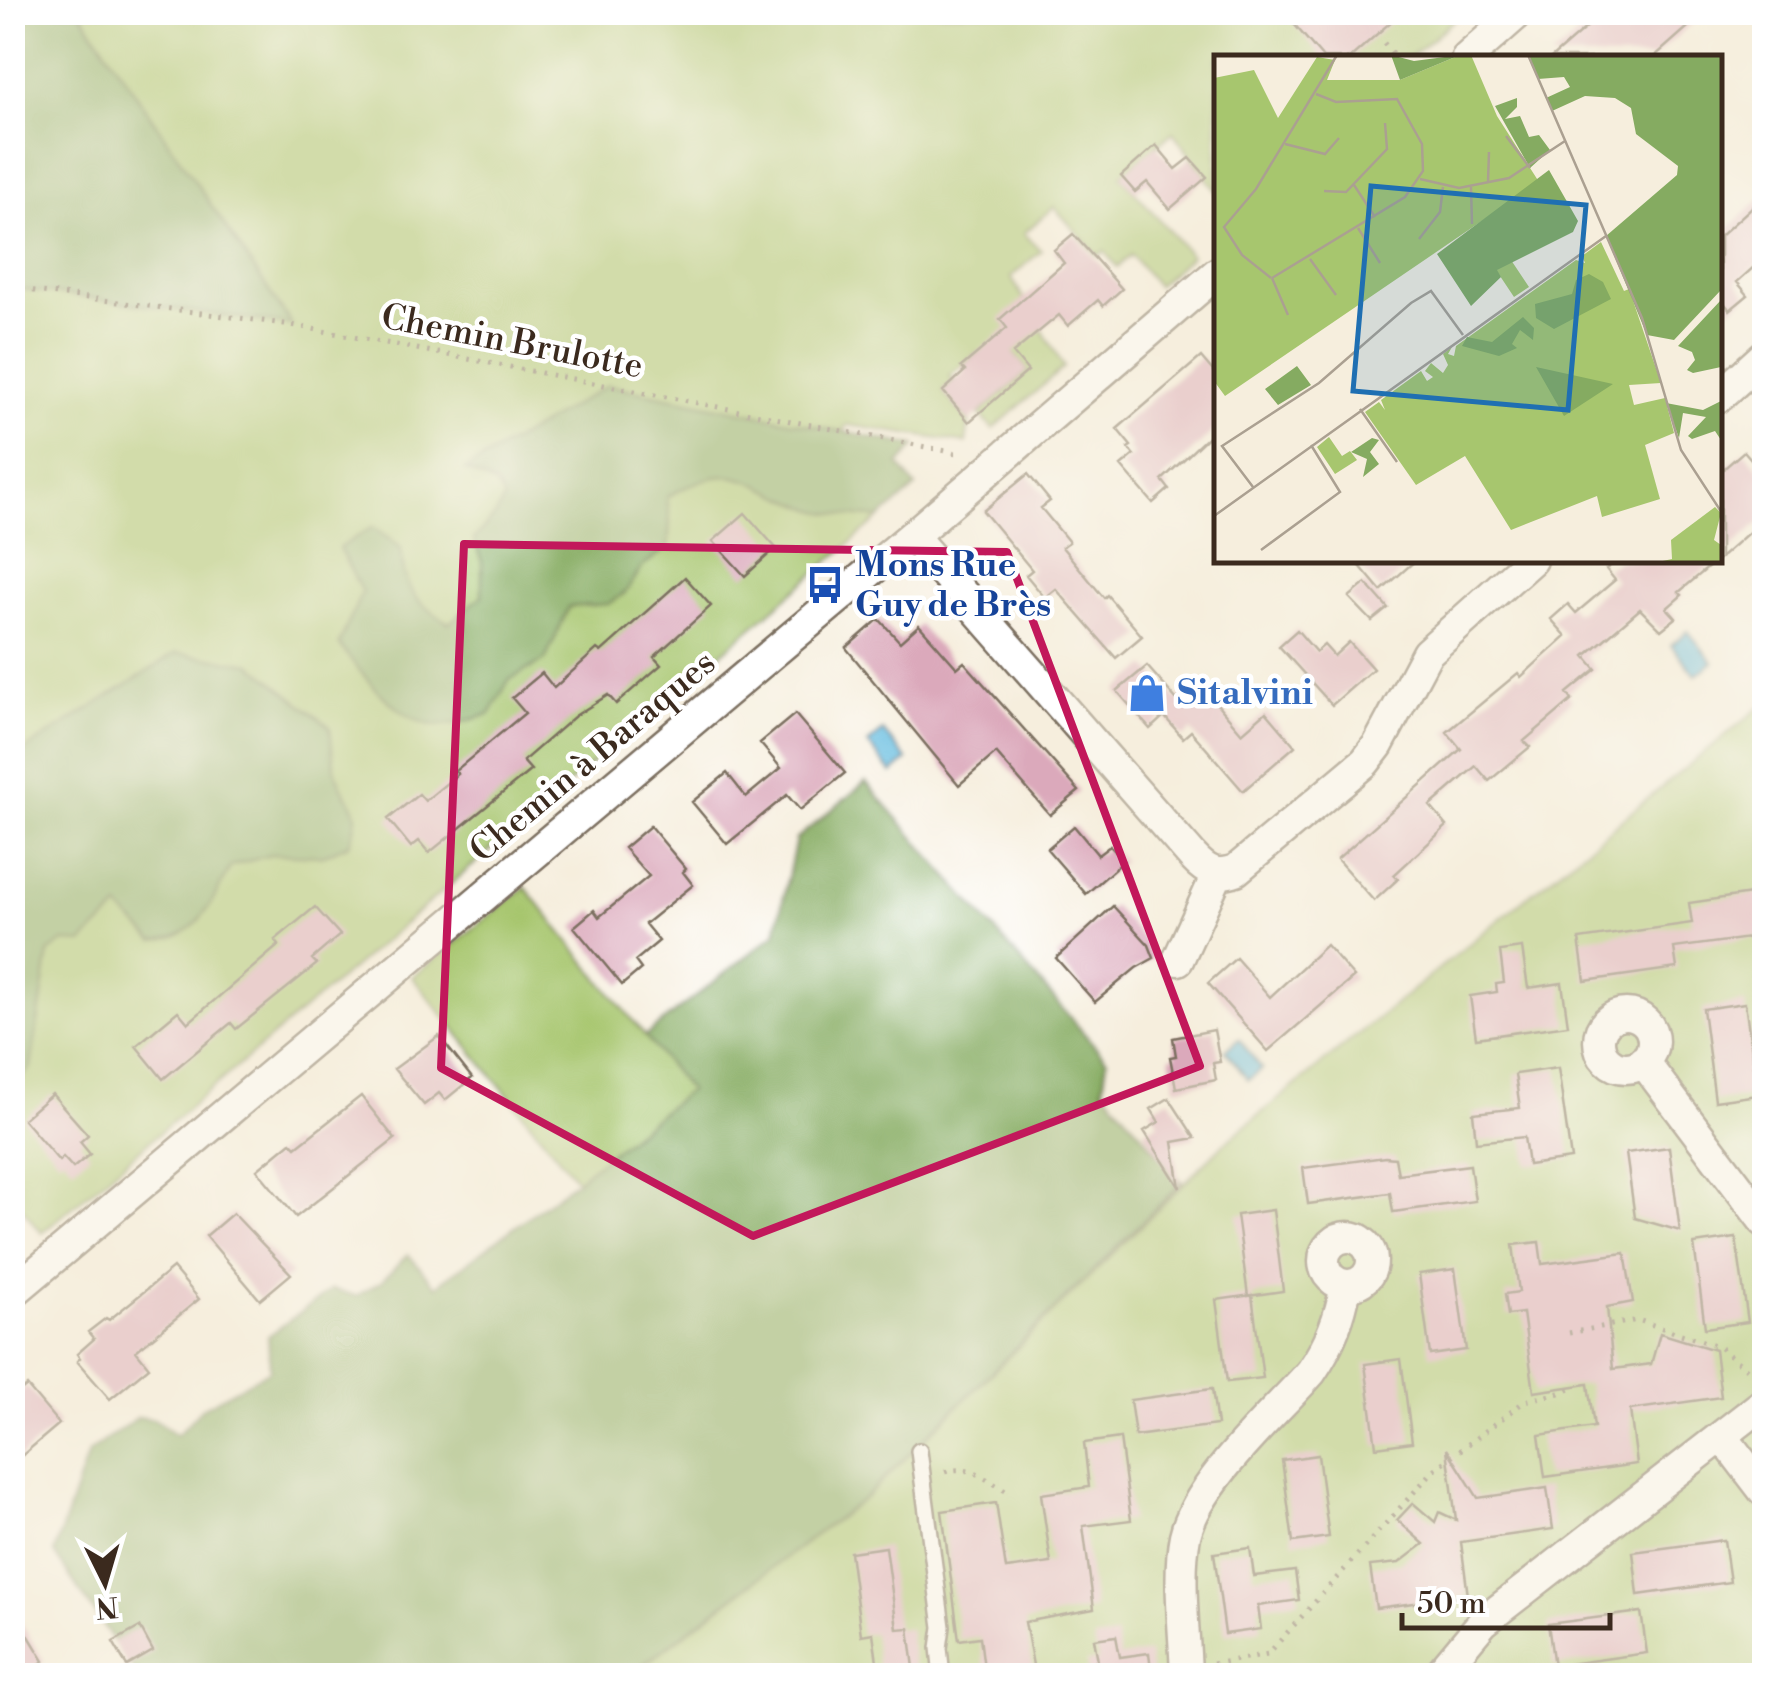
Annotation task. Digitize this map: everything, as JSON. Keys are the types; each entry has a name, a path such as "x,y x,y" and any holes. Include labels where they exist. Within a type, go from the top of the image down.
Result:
{"street":[{"path":"1470,55 1519,12"},
{"name":"Chemin à Baraques","path":"12,1293 912,536 1214,276"},
{"path":"1722,394 1764,356"},
{"path":"912,536 1193,858 1216,875 1236,870 1365,762 1427,653 1529,562"},
{"path":"1178,960 1216,875"},
{"path":"1644,1061 1764,1221"},
{"path":"1186,1672 1184,1540 1196,1506 1326,1350 1335,1331 1346,1285"},
{"path":"1438,1676 1483,1622 1722,1436 1762,1392"},
{"path":"1722,1436 1764,1491"}],"lane":[{"path":"919,1451 942,1626 942,1676"}],"path":[{"path":"1384,43 1394,55"},
{"name":"Chemin Brulotte","path":"12,288 292,325 999,461"},
{"path":"1569,1333 1638,1320 1718,1346 1762,1392"},
{"path":"1186,1672 1268,1654 1434,1470 1525,1401 1560,1394 1576,1385"},
{"path":"927,1511 946,1471 961,1468 976,1472 1008,1492"}],"highlighted area":[{"path":"464,544 1007,552 1200,1066 753,1236 441,1068"}],"green space":[{"path":"13,12 81,13 292,325 13,288"},
{"path":"81,13 1462,13 1412,55 1214,55 1214,188 1173,132 1121,176 1191,256 1157,286 1131,255 1117,267 1104,251 1098,256 1054,207 1024,233 1041,251 1011,277 1064,367 993,429 979,414 1028,371 1002,341 976,354 950,376 954,381 943,391 969,422 966,443 847,425 842,431 915,446 899,465 916,487 42,1233 17,1202 13,1205 13,288 291,324"},
{"path":"608,385 915,446 899,465 916,487 880,518 818,511 740,478 710,478 691,485 667,497 668,547 643,566 625,593 608,604 569,607 545,660 509,680 490,714 442,725 407,715 381,694 339,644 362,592 339,548 373,527 401,548 404,574 419,601 449,623 482,596 482,562 474,539 496,515 504,499 496,485 465,470"},
{"path":"176,653 251,664 330,727 335,770 356,813 349,844 322,856 274,854 231,866 202,916 170,939 154,941 119,908 82,943 64,942 49,952 31,1067 13,1088 13,758"},
{"path":"1764,704 1764,1675 629,1676 867,1496 1227,1141"},
{"path":"866,782 1107,1060 1103,1088 1182,1182 867,1496 629,1675 137,1675 54,1553 88,1453 138,1417 154,1419 177,1435 202,1408 270,1370 268,1336 332,1289 356,1296 382,1281 408,1254 436,1286 689,1090 645,1036 776,933 796,839"},
{"path":"525,887 689,1090 577,1180 412,977"}],"water":[{"path":"1688,631 1713,662 1696,675 1671,645"},
{"path":"883,731 907,760 892,773 868,744"},
{"path":"1239,1039 1262,1069 1248,1080 1225,1050"}],"building":[{"path":"1307,12 1402,12 1353,55 1320,55 1294,24"},
{"path":"1604,12 1705,12 1656,55 1554,55"},
{"path":"1156,145 1176,169 1190,158 1207,177 1170,209 1147,182 1135,192 1121,176"},
{"path":"1764,196 1764,258 1737,282 1748,295 1730,310 1722,300 1722,234"},
{"path":"1073,234 1122,289 1103,306 1098,300 1068,326 1059,315 1013,353 1028,371 969,422 943,391 965,371 961,367 1007,328 1000,319 1064,263 1054,250"},
{"path":"1201,357 1214,372 1214,431 1162,480 1169,489 1153,503 1121,466 1134,455 1117,429"},
{"path":"1744,451 1764,474 1764,519 1722,556 1722,470"},
{"path":"1028,474 1050,501 1041,508 1069,542 1062,547 1142,636 1116,658 1056,589 1045,598 1026,575 1032,570 983,511"},
{"path":"745,513 776,548 745,576 713,541"},
{"path":"1357,562 1414,562 1381,591"},
{"path":"1615,562 1715,562 1679,592 1682,595 1667,608 1676,618 1661,630 1640,609 1585,656 1596,669 1567,693 1572,700 1524,741 1530,747 1489,781 1476,766 1430,806 1447,826 1394,875 1398,879 1374,901 1337,859 1461,749 1447,732 1518,673 1521,677 1566,636 1551,619 1568,604 1576,613 1615,580 1606,569"},
{"path":"685,577 711,606 654,657 661,665 616,704 608,695 575,716 523,761 531,770 429,853 419,841 411,847 388,819 419,794 425,801 525,713 512,698 542,673 554,688"},
{"path":"1366,583 1388,608 1372,621 1349,597"},
{"path":"879,619 900,642 919,625 957,668 964,662 1079,791 1050,815 996,753 959,785 846,648"},
{"path":"1297,630 1316,652 1324,645 1334,656 1349,642 1373,669 1332,705 1279,646"},
{"path":"1147,666 1177,700 1198,682 1242,733 1266,712 1295,746 1243,791 1191,731 1183,738 1164,716 1150,729 1117,691"},
{"path":"795,714 845,773 800,810 787,795 727,844 692,802 727,773 746,797 781,768 760,743"},
{"path":"650,826 686,869 683,872 693,885 645,924 659,941 635,961 641,969 622,985 574,927 594,910 599,917 649,876 624,848"},
{"path":"1074,826 1098,855 1110,846 1124,861 1086,894 1047,849"},
{"path":"1764,892 1764,936 1674,948 1677,968 1585,981 1579,939 1692,923 1689,903"},
{"path":"1113,906 1149,945 1154,958 1095,1002 1056,958"},
{"path":"315,907 340,935 312,959 317,964 236,1029 231,1023 163,1079 136,1046 178,1011 188,1023 279,945 275,940"},
{"path":"1326,945 1354,977 1268,1051 1208,983 1236,958 1270,997"},
{"path":"1522,948 1528,988 1562,983 1568,1025 1476,1038 1470,996 1497,992 1496,984 1504,983 1500,951"},
{"path":"1745,1003 1758,1095 1715,1101 1703,1009"},
{"path":"1214,1030 1220,1062 1213,1063 1216,1080 1176,1088 1170,1057 1176,1056 1173,1038"},
{"path":"439,1036 472,1078 445,1100 439,1093 424,1105 394,1069"},
{"path":"1558,1068 1571,1159 1528,1165 1524,1137 1476,1142 1473,1113 1520,1108 1515,1074"},
{"path":"52,1094 88,1135 80,1142 90,1154 73,1168 63,1157 59,1161 23,1119"},
{"path":"361,1096 395,1139 296,1217 257,1170 291,1142 296,1147"},
{"path":"1169,1098 1195,1138 1173,1142 1180,1188 1144,1131 1159,1122 1151,1109"},
{"path":"1669,1147 1680,1231 1635,1218 1626,1153"},
{"path":"1395,1158 1398,1174 1470,1165 1475,1201 1393,1212 1390,1193 1308,1204 1303,1168"},
{"path":"1273,1210 1283,1291 1248,1296 1237,1215"},
{"path":"233,1213 291,1274 260,1300 206,1236"},
{"path":"1736,1238 1748,1322 1705,1328 1694,1244"},
{"path":"1539,1242 1542,1264 1625,1253 1633,1302 1607,1307 1613,1369 1651,1364 1660,1333 1715,1350 1721,1397 1630,1410 1637,1464 1545,1477 1539,1435 1594,1427 1588,1384 1534,1392 1523,1313 1508,1315 1505,1294 1519,1292 1513,1245"},
{"path":"173,1268 199,1299 136,1351 149,1367 110,1399 77,1361 77,1354 94,1339 88,1332 106,1318 109,1320"},
{"path":"1455,1269 1466,1350 1430,1355 1419,1274"},
{"path":"1252,1295 1263,1378 1227,1382 1216,1300"},
{"path":"1401,1359 1412,1442 1376,1447 1365,1364"},
{"path":"27,1386 59,1424 12,1464 12,1398"},
{"path":"1212,1389 1217,1425 1135,1436 1130,1400"},
{"path":"1120,1438 1131,1520 1083,1526 1094,1609 1025,1622 1035,1676 985,1676 980,1637 959,1640 942,1511 996,1503 1006,1569 1051,1563 1041,1494 1089,1487 1084,1443"},
{"path":"1447,1449 1478,1498 1547,1488 1553,1529 1461,1542 1468,1596 1376,1608 1370,1566 1399,1563 1424,1544 1397,1520 1413,1503 1435,1522 1439,1512 1456,1520"},
{"path":"1318,1455 1329,1537 1293,1542 1282,1460"},
{"path":"1724,1540 1730,1582 1638,1595 1633,1552"},
{"path":"886,1547 897,1629 909,1628 915,1676 879,1676 873,1633 861,1635 850,1552"},
{"path":"1250,1548 1254,1576 1295,1571 1299,1600 1258,1606 1261,1629 1225,1634 1214,1553"},
{"path":"12,1608 44,1661 19,1676 12,1676"},
{"path":"1641,1612 1647,1653 1554,1666 1548,1624"},
{"path":"140,1627 153,1651 127,1666 113,1642"},
{"path":"1116,1636 1120,1657 1149,1653 1152,1676 1088,1676 1087,1662 1098,1661 1094,1639"}],"place":[{"name":"Mons Rue Guy de Brès","path":"825,585"},
{"name":"Sitalvini","path":"1147,693"}]}
